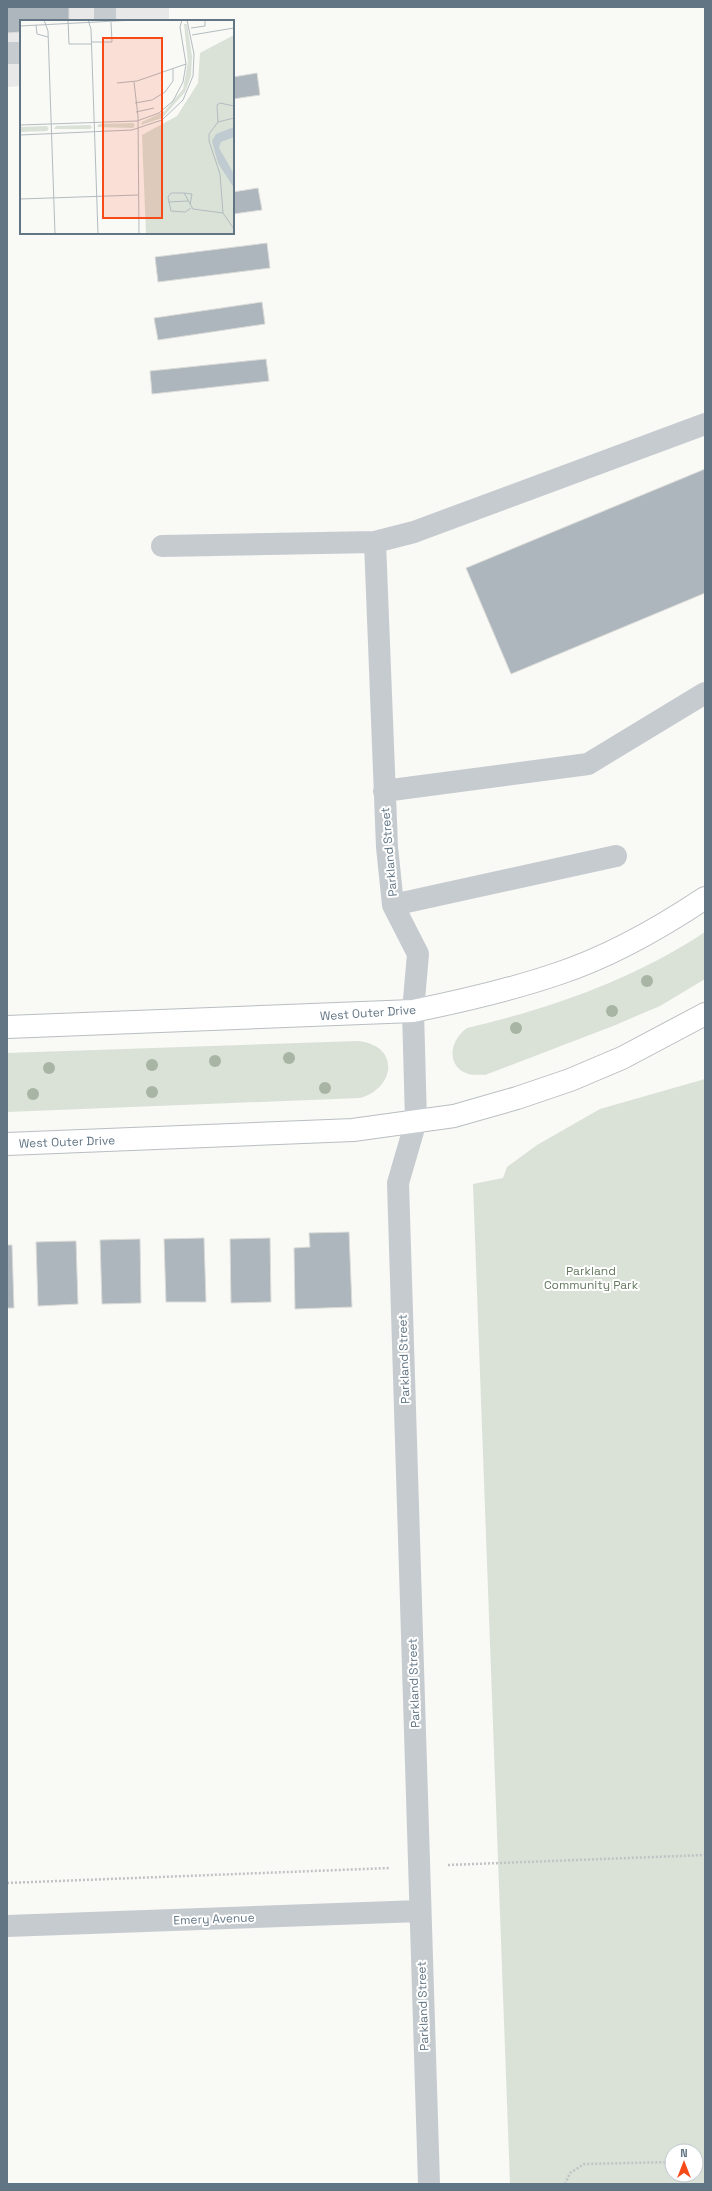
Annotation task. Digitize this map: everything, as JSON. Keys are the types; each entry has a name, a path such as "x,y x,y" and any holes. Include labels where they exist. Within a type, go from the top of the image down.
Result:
{"main road":[{"name":"West Outer Drive","path":"7,1027 351,1015 413,1011 479,997 558,974 620,948 679,915 705,898"},
{"name":"West Outer Drive","path":"7,1144 353,1130 454,1116 517,1098 570,1080 622,1058 705,1014"}],"street":[{"path":"105,7 105,20"},
{"path":"7,53 20,53"},
{"path":"162,546 375,542 414,532 705,424"},
{"name":"Parkland Street","path":"375,542 386,847 393,905 418,954 413,1011 416,1121 398,1183 429,2184"},
{"path":"384,791 588,764 705,693"},
{"path":"393,905 616,856"},
{"name":"Emery Avenue","path":"7,1926 420,1911"}],"path":[{"path":"441,1865 705,1855"},
{"path":"7,1883 392,1868"},
{"path":"565,2184 570,2173 584,2164 664,2162"}],"shaded area":[{"path":"7,7 169,7 169,20 20,20 20,86 7,87"}],"green space":[{"path":"705,932 705,979 660,1006 613,1026 485,1075 468,1074 459,1069 455,1064 453,1058 454,1045 457,1038 467,1028 530,1011 620,978 677,949"},
{"path":"358,1041 371,1044 381,1050 386,1058 388,1067 386,1076 381,1085 372,1093 360,1098 7,1112 7,1053"},
{"name":"Parkland Community Park","path":"705,1079 705,2184 510,2184 473,1184 503,1178 507,1167 537,1145 600,1109"}],"building":[{"path":"7,7 69,7 69,20 20,20 20,32 7,33"},
{"path":"257,73 260,95 234,99 234,77"},
{"path":"258,188 262,210 234,214 234,192"},
{"path":"267,243 270,268 158,282 155,257"},
{"path":"262,302 265,324 158,340 154,318"},
{"path":"266,359 269,381 152,394 150,371"},
{"path":"705,469 705,593 511,674 466,568"},
{"path":"349,1232 352,1307 295,1309 294,1248 310,1247 309,1233"},
{"path":"204,1238 206,1302 166,1302 164,1239"},
{"path":"270,1238 271,1302 231,1303 230,1239"},
{"path":"140,1239 141,1303 102,1304 100,1240"},
{"path":"76,1241 78,1304 38,1306 36,1242"},
{"path":"7,1245 12,1245 14,1308 7,1308"}]}
